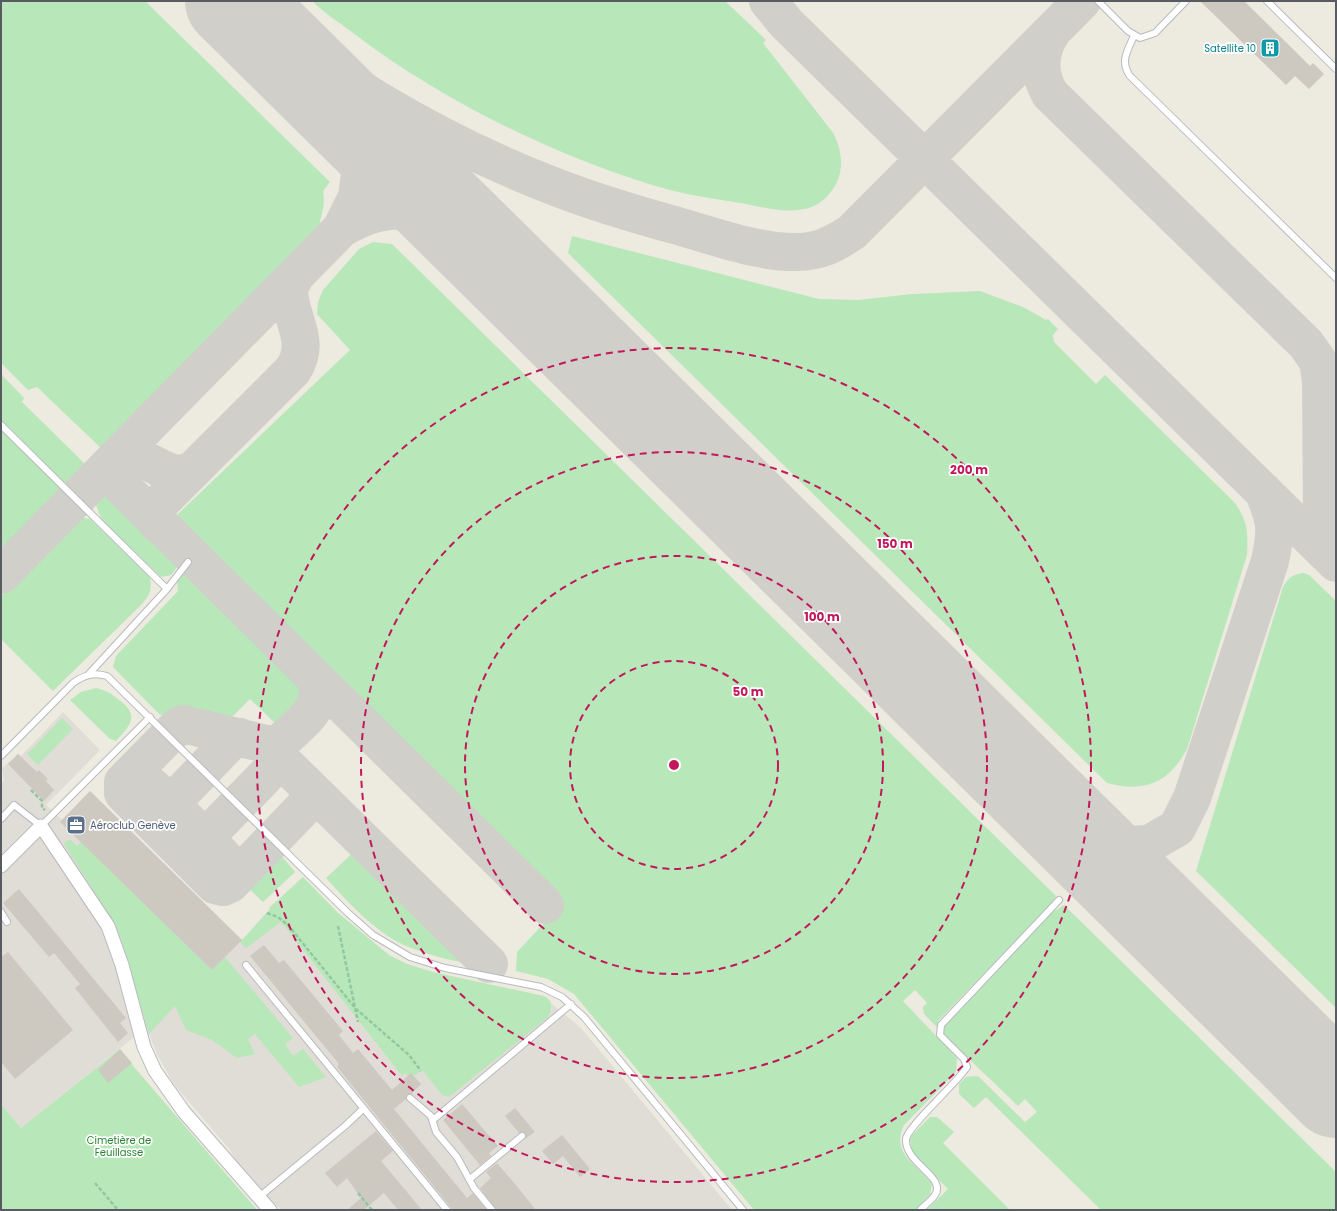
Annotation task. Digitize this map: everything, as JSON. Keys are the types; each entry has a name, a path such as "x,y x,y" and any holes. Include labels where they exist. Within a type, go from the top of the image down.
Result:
{"street":[{"path":"1,866 41,826 108,926 122,965 144,1047 155,1072 184,1112 270,1210"}],"lane":[{"path":"1098,1 1134,36 1147,37 1155,33 1186,1"},
{"path":"1266,1 1336,69"},
{"path":"1134,36 1124,63 1130,76 1336,278"},
{"path":"1,425 167,588"},
{"path":"1,756 73,683 88,675 167,588 188,562"},
{"path":"88,675 100,674 107,676 348,913 386,944 422,962 541,987 562,997 571,1004 584,1017 743,1210"},
{"path":"1,819 14,805 41,826 150,717"},
{"path":"920,1210 936,1195 938,1188 937,1182 911,1156 906,1144 906,1137 912,1126 934,1106 967,1067 964,1060 940,1035 941,1025 1059,900"},
{"path":"1,912 8,922"},
{"path":"246,965 446,1210"},
{"path":"433,1120 571,1004"},
{"path":"410,1098 433,1120 436,1132 457,1157 474,1188 492,1210"},
{"path":"259,1197 363,1109"},
{"path":"470,1179 522,1136"}],"path":[{"path":"31,790 42,801 42,808 51,816"},
{"path":"267,913 278,917 288,925 356,1009 409,1055 421,1071"},
{"path":"338,926 358,1022"},
{"path":"95,1183 118,1210"},
{"path":"358,1193 372,1210"}],"shaded area":[{"path":"63,712 100,750 46,805 62,820 90,791 242,940 240,942 281,922 402,1076 405,1073 422,1070 442,1095 552,1010 552,1004 581,1028 732,1210 281,1210 237,1163 230,1150 173,1083 158,1056 149,1034 134,1037 21,1128 1,1104 1,784 4,781 2,768 18,754 21,756"}],"green space":[{"path":"1,1 145,1 330,182 323,191 324,197 319,230 103,450 37,387 28,390 1,363"},
{"path":"312,1 725,1 766,40 763,43 834,134 841,156 838,179 830,193 821,202 800,210 788,210 687,194 629,177 546,145 504,126 464,105 388,58"},
{"path":"572,236 819,299 858,300 913,294 980,291 1023,307 1046,320 1048,319 1058,329 1053,335 1054,342 1096,384 1105,375 1234,502 1245,521 1247,533 1247,555 1187,749 1180,761 1164,777 1144,786 1120,786 1107,783 568,253"},
{"path":"373,242 392,244 1056,896 1053,902 938,1021 937,1027 924,1014 923,1007 927,1003 915,990 903,1001 957,1058 956,1072 904,1125 901,1135 900,1144 907,1158 932,1184 930,1195 915,1210 754,1210 574,994 548,979 516,971 517,952 558,908 179,534 173,524 178,514 350,350 317,314 318,302 323,290 359,249"},
{"path":"1,374 24,398 22,402 84,463 84,470 1,556"},
{"path":"106,493 112,494 146,527 165,540 184,559 171,575 161,577 102,521 95,502"},
{"path":"78,517 90,519 149,576 151,588 147,598 142,604 53,691 1,639 1,596"},
{"path":"191,564 309,680 312,692 307,704 286,725 278,726 250,699 225,724 177,712 174,708 160,715 113,667 116,656 178,591 177,580"},
{"path":"1304,573 1309,575 1336,601 1336,1008 1196,871 1283,587 1292,577 1297,574"},
{"path":"96,688 114,696 130,710 131,720 129,725 116,741 110,739 70,700 81,692"},
{"path":"62,718 73,729 38,765 27,754"},
{"path":"71,840 77,846 81,842 212,970 225,957 293,1038 285,1044 293,1056 303,1049 326,1077 299,1087 255,1034 248,1039 255,1054 237,1058 212,1040 186,1030 175,1006 149,1034 121,939 115,924 64,844 66,841"},
{"path":"357,849 372,864 378,860 484,966 443,958 404,945 393,940 362,916 326,878"},
{"path":"278,852 295,872 263,902 244,884"},
{"path":"303,877 337,912 389,955 407,964 433,972 544,996 550,1000 552,1006 549,1015 449,1097 442,1095 422,1070 414,1076 411,1073 408,1076 405,1073 402,1076 281,922 246,948 240,942 270,909 269,908"},
{"path":"1064,905 1336,1172 1336,1210 1101,1210 986,1097 974,1108 959,1094 959,1084 966,1077 978,1076 1025,1122 1037,1112 1025,1099 1018,1106 942,1033 945,1021 1050,914"},
{"name":"Cimetière de Feuillasse","path":"120,1049 257,1210 1,1210 1,1104 21,1128"},
{"path":"930,1117 937,1117 954,1132 943,1143 1010,1210 927,1210 948,1189 913,1154 910,1140 912,1135"}],"building":[{"name":"Satellite 10","path":"1200,1 1244,1 1310,66 1313,63 1324,74 1309,89 1295,76 1286,85"},
{"path":"18,754 37,772 39,770 48,779 46,781 54,790 44,801 8,764"},
{"path":"90,791 242,940 212,970 60,822"},
{"path":"19,889 126,1018 120,1023 128,1033 118,1042 75,988 80,984 54,953 49,957 3,903"},
{"path":"264,945 279,963 284,960 343,1031 339,1035 353,1053 358,1049 392,1090 411,1073 421,1084 412,1094 407,1095 406,1099 394,1109 467,1198 473,1193 486,1210 453,1210 337,1067 339,1064 250,956"},
{"path":"8,952 73,1030 15,1079 1,1062 1,957"},
{"path":"120,1049 132,1063 108,1083 98,1070"},
{"path":"462,1104 498,1146 489,1153 491,1156 480,1165 443,1120"},
{"path":"515,1108 535,1132 525,1139 525,1133 519,1133 505,1116"},
{"path":"376,1131 393,1151 381,1161 422,1210 398,1210 384,1193 364,1210 347,1210 361,1198 347,1178 337,1187 325,1173"},
{"path":"562,1135 590,1169 580,1177 563,1156 553,1164 542,1151"},
{"path":"497,1163 536,1210 496,1210 480,1188 491,1178 486,1172"}],"taxiway":[{"path":"236,1 272,29 347,81 425,127 506,167 612,207 746,246 782,252 815,250 825,247 852,232 1082,1"},
{"path":"768,1 786,23 1336,563"},
{"path":"1054,29 1045,44 1042,61 1043,77 1050,94 1306,344 1318,361 1321,381 1322,518 1325,541 1332,559"},
{"path":"1,575 341,229 357,197 360,174 347,114"},
{"path":"341,229 357,220 371,215 397,211 423,214 455,221"},
{"path":"158,524 156,512 162,501 293,370 298,360 300,341 289,293 290,286 296,275"},
{"path":"120,455 130,455 140,458 174,473 183,473 193,470"},
{"path":"112,462 110,470 113,478 545,905"},
{"path":"1082,839 1127,845 1149,844 1177,828 1192,798 1270,561 1274,541 1274,525 1271,510 1263,491"},
{"path":"315,679 318,689 318,698 315,706 303,722 281,742 278,747 278,757 489,964"},
{"path":"281,742 274,746 183,724 177,727 123,782 123,793 215,885 223,887 230,884 307,804 311,796 309,788"},
{"path":"158,817 230,742 240,737"},
{"path":"193,850 277,764 278,757"},
{"path":"141,764 141,777 164,797 176,798 177,810 199,832 211,832 212,845 233,867 246,867"}],"runway":[{"path":"232,1 1336,1091"}],"place":[{"name":"Satellite 10","path":"1270,48"},
{"name":"Aéroclub Genève","path":"76,825"}]}
